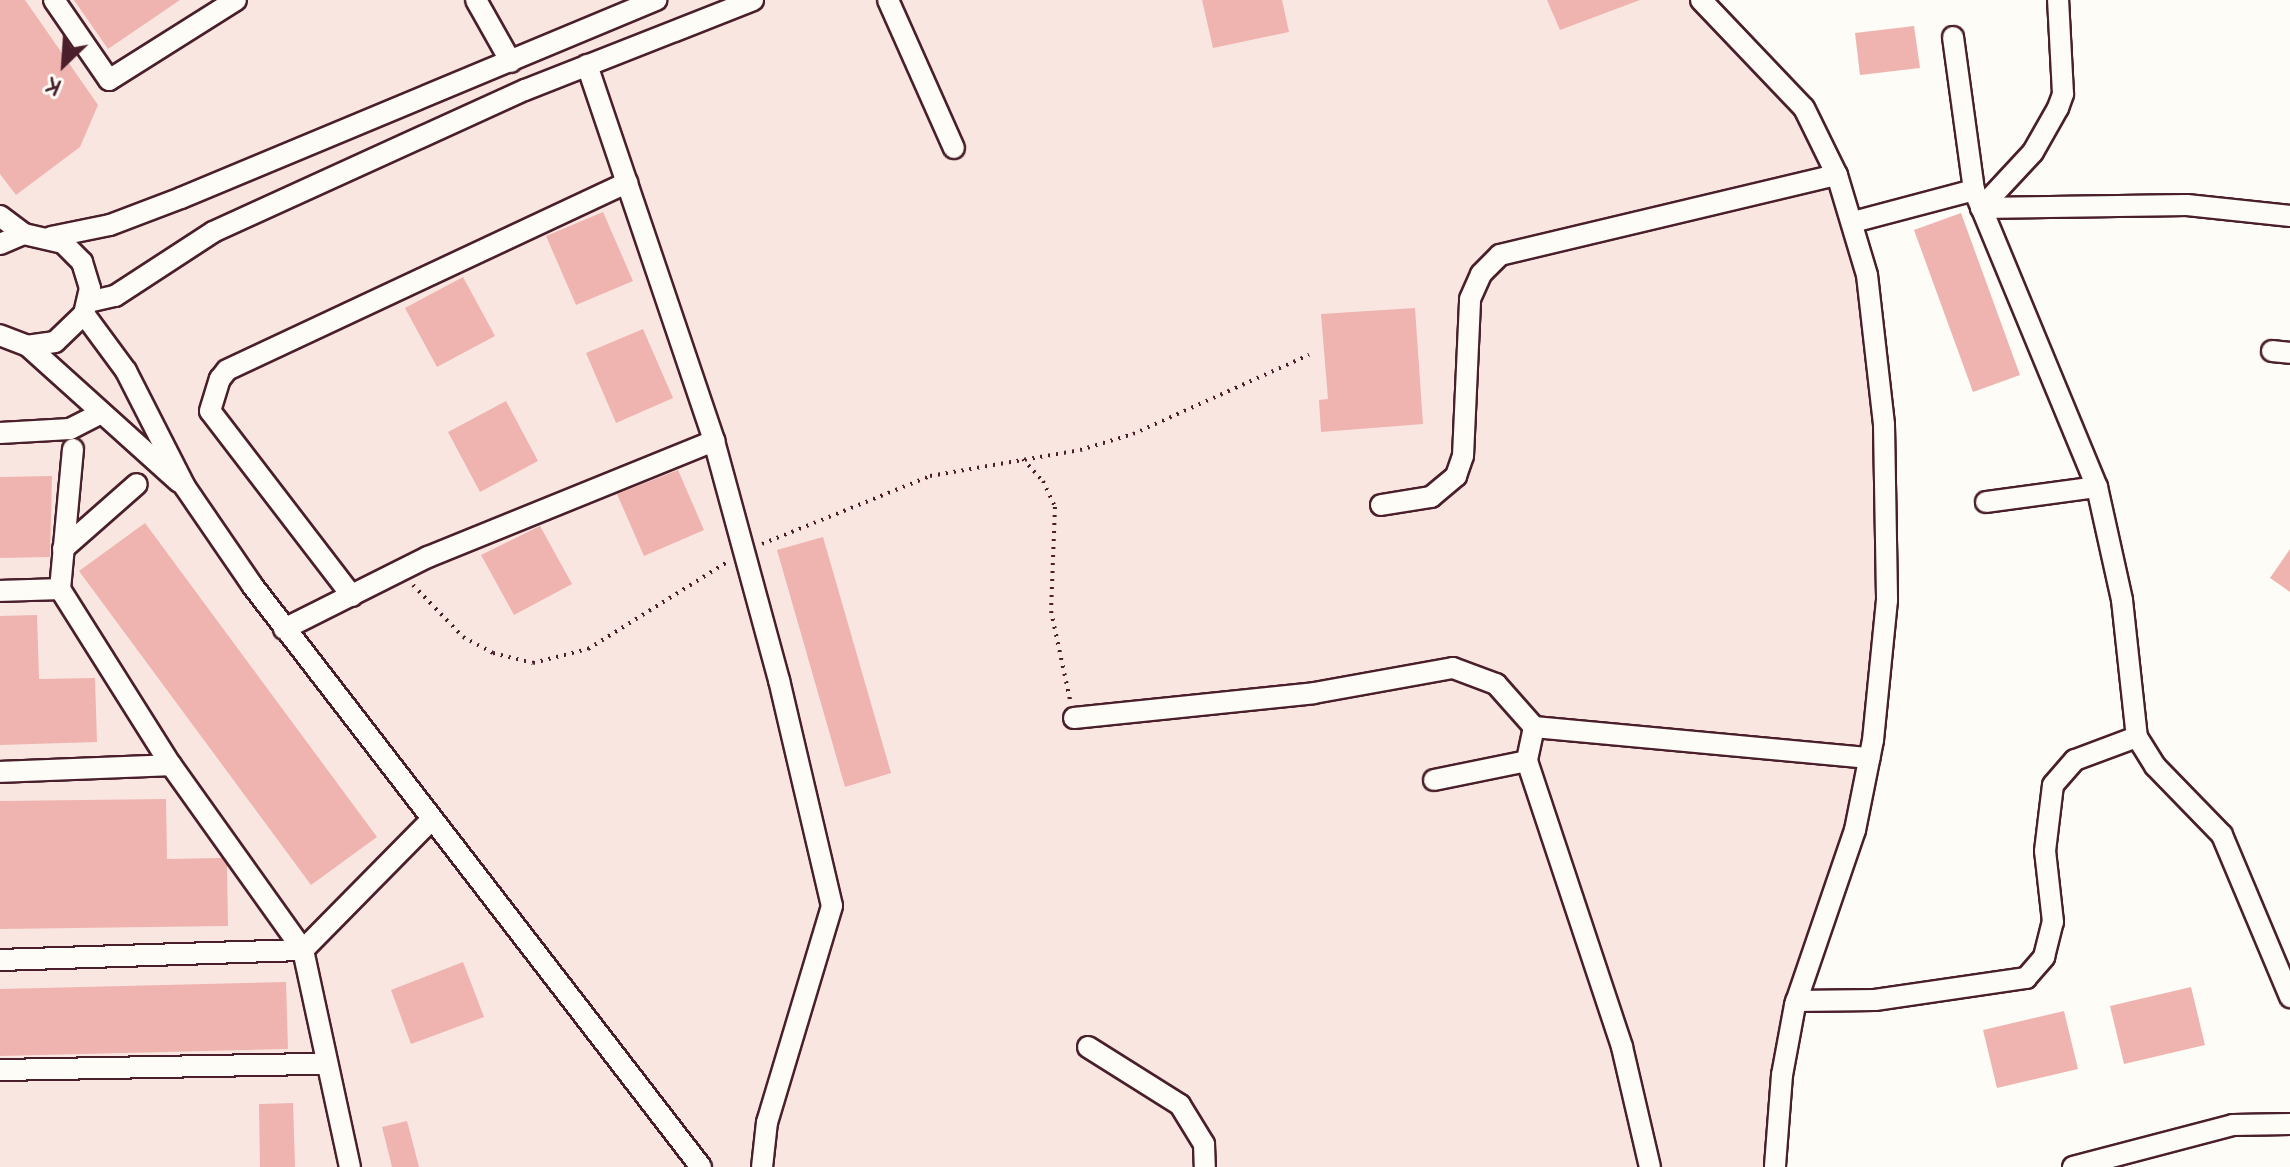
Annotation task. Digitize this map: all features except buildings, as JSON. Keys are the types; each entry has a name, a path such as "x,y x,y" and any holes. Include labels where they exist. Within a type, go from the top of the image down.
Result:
{"street":[{"path":"54,0 109,80 236,0"},
{"path":"476,0 511,62"},
{"path":"0,244 24,234 51,237 110,225 656,0"},
{"path":"28,346 67,335 86,308 115,296 213,232 587,65 753,0"},
{"path":"888,0 954,148"},
{"path":"1701,0 1804,108 1837,175 1853,222 1873,305 1884,425 1887,600 1870,758 1844,868 1796,1001 1782,1075 1775,1167"},
{"path":"1978,199 2033,152 2058,108 2063,94 2058,0"},
{"path":"1953,37 1978,199 2097,487 2122,600 2137,737 2155,766 2222,835 2290,997"},
{"path":"587,65 714,441 832,906 767,1122 762,1167"},
{"path":"1381,505 1431,497 1456,476 1463,456 1470,299 1481,274 1500,255 1837,175"},
{"path":"352,596 210,411 220,379 227,370 627,183"},
{"path":"1853,222 1978,199 2187,205 2290,216"},
{"path":"0,216 24,234"},
{"path":"51,237 82,262 86,308 126,371 185,487 284,629 701,1167"},
{"path":"1,337 28,346 185,487"},
{"path":"0,433 70,429 101,413"},
{"path":"284,629 401,571 714,441"},
{"path":"73,449 60,589 171,765 303,950 350,1167"},
{"path":"63,549 137,484"},
{"path":"1986,502 2097,487"},
{"path":"0,591 60,589"},
{"path":"1074,718 1314,693 1453,668 1496,684 1534,727 1870,758"},
{"path":"1534,727 1527,761 1622,1047 1650,1167"},
{"path":"1796,1001 1875,1000 2026,978 2044,957 2053,922 2045,851 2053,785 2075,760 2137,737"},
{"path":"1434,780 1527,761"},
{"path":"0,772 171,765"},
{"path":"0,960 303,950 431,820"},
{"path":"1088,1047 1180,1105 1204,1144 1205,1167"},
{"path":"0,1070 326,1064"},
{"path":"2073,1167 2233,1125 2290,1124"}],"path":[{"path":"401,571 463,637 493,653 533,663 588,649 744,551 930,476 1133,434 1309,355"},
{"path":"1023,459 1043,481 1055,507 1051,611 1074,718"}],"shaded area":[{"path":"0,0 1703,0 1824,148 1880,350 1878,722 1803,975 1778,1167 0,1167"}]}
